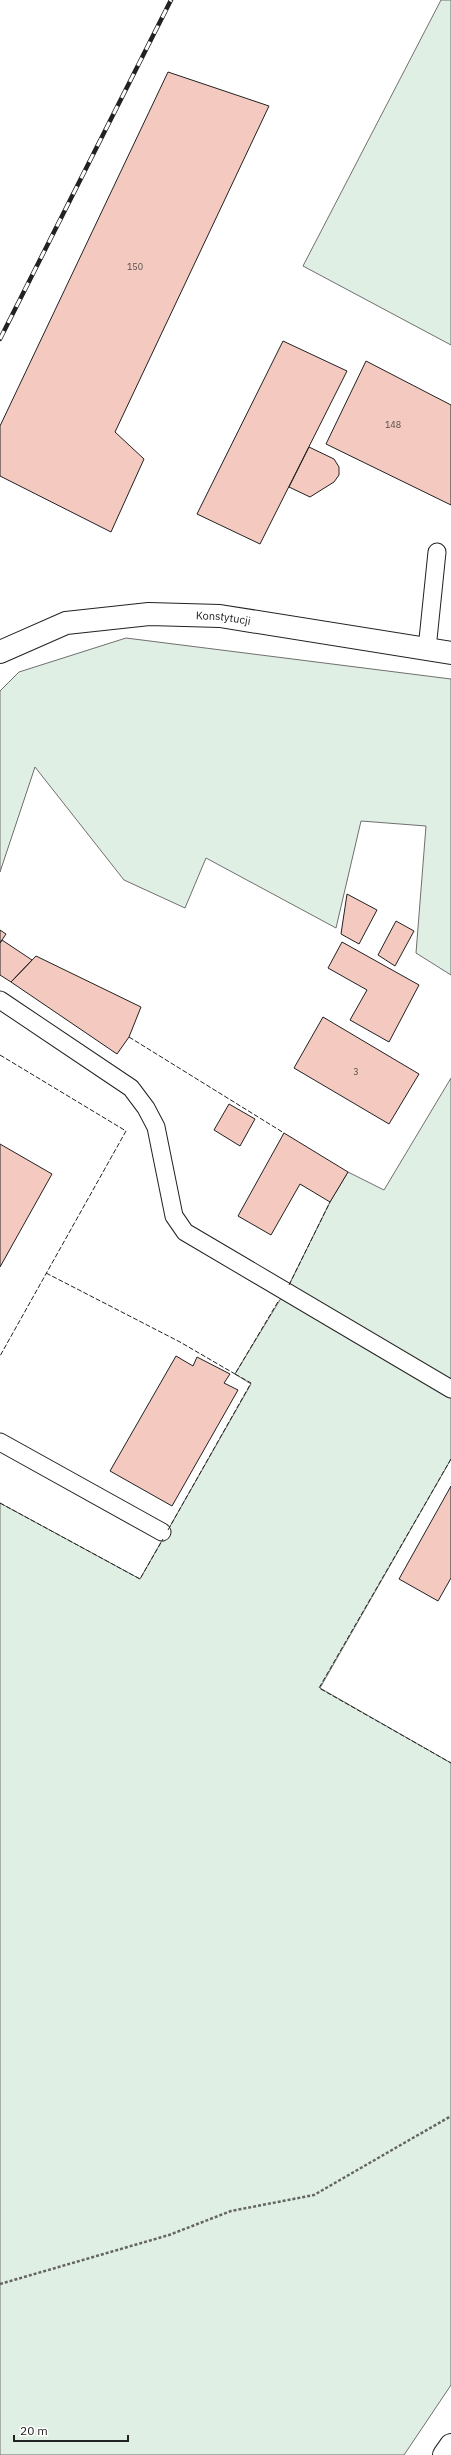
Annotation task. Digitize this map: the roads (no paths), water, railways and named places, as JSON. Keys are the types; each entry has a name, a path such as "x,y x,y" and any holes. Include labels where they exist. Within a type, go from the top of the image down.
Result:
{"street":[{"name":"Konstytucji","path":"0,652 66,623 149,614 220,616 451,653"},
{"path":"444,2455 451,2445"}],"lane":[{"path":"427,649 437,552"},
{"path":"0,1000 131,1088 146,1108 156,1127 174,1216 185,1232 451,1389"},
{"path":"0,1442 162,1532"}],"railway":[{"path":"0,339 171,0"}]}
